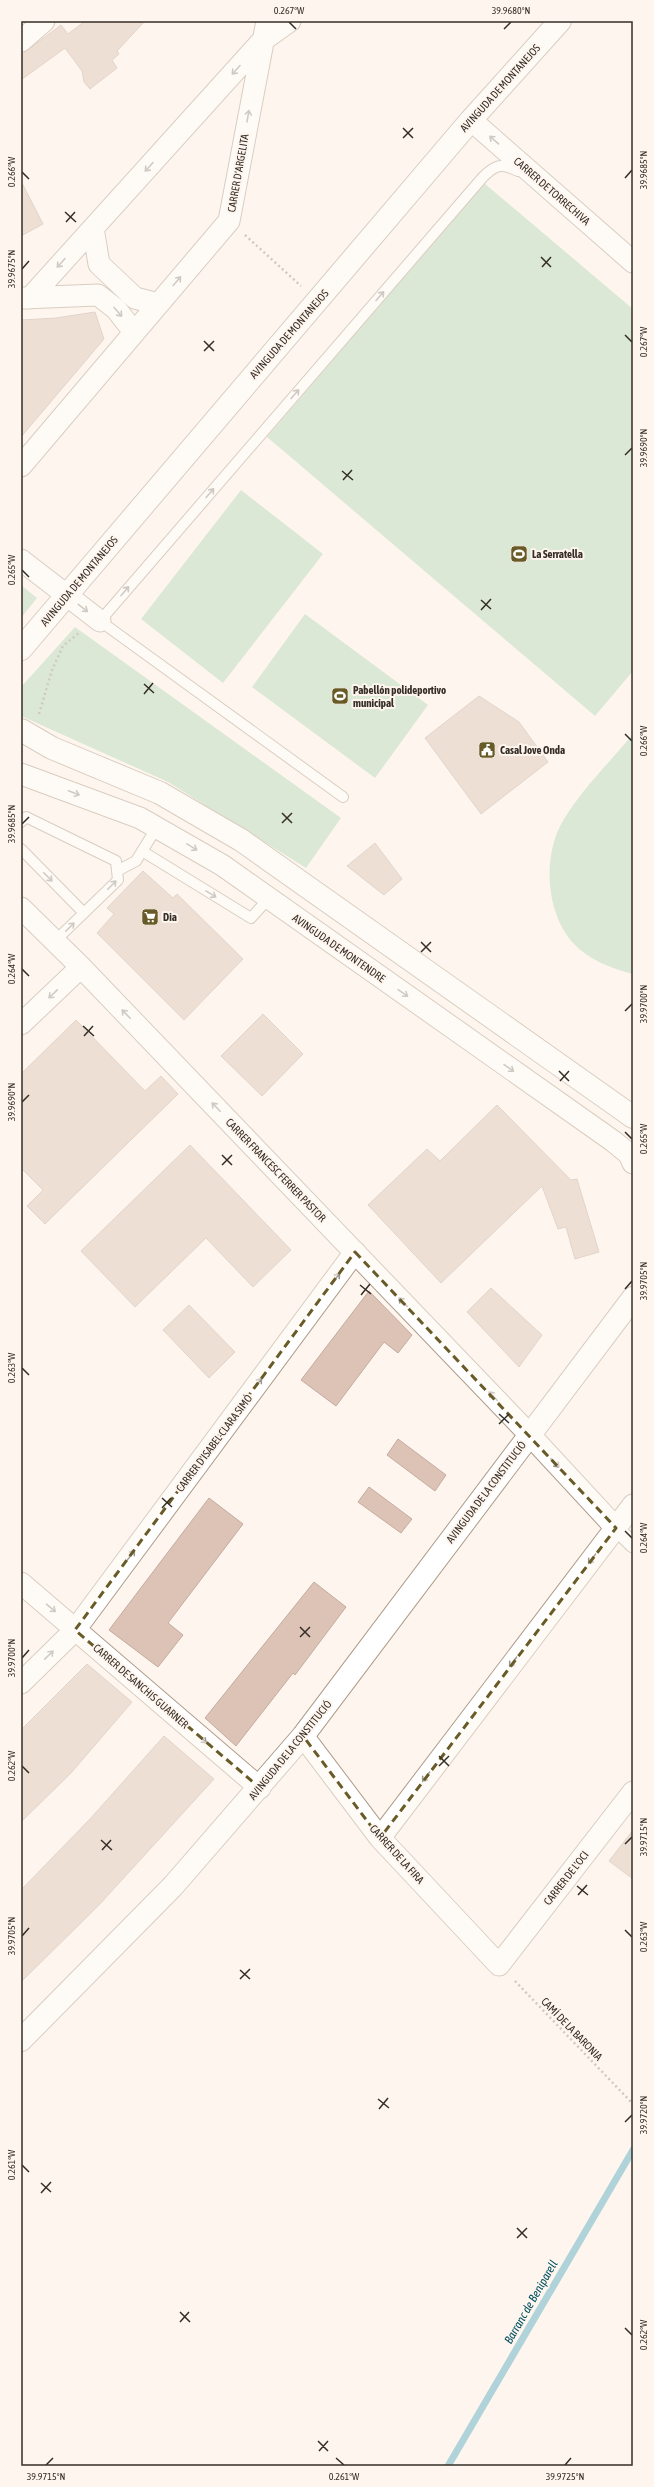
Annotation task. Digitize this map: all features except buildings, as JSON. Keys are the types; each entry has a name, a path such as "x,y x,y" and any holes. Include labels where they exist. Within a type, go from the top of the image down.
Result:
{"main road":[{"name":"AVINGUDA DE MONTANEJOS","path":"21,649 471,120 560,21"},
{"path":"21,730 52,748 160,793 241,840 633,1118"},
{"path":"21,746 52,748"},
{"name":"AVINGUDA DE LA CONSTITUCIÓ","path":"21,2040 173,1886 260,1788 303,1736 529,1434 633,1298"}],"street":[{"path":"21,41 44,21"},
{"name":"CARRER D'ARGELITA","path":"21,466 229,221 266,21"},
{"path":"25,298 87,235 262,42 290,21"},
{"name":"CARRER DE TORRECHIVA","path":"471,120 633,262"},
{"path":"87,235 98,295"},
{"path":"87,235 99,264 135,298 158,304"},
{"path":"25,298 98,295 116,309 134,332"},
{"path":"21,560 100,621"},
{"name":"AVINGUDA DE MONTENDRE","path":"21,774 140,818 222,865 613,1141 629,1154 633,1163"},
{"name":"CARRER FRANCESC FERRER PASTOR","path":"21,908 80,967 529,1434"},
{"path":"21,1024 80,967"},
{"name":"CARRER D'ISABEL-CLARA SIMÓ","path":"21,1683 75,1630 355,1252"},
{"name":"AVINGUDA DE LA CONSTITUCIÓ","path":"529,1434 616,1528"},
{"path":"380,1838 633,1505"},
{"path":"616,1528 633,1545"},
{"name":"CARRER DE SANCHIS GUARNER","path":"21,1583 260,1788"},
{"name":"CARRER DE LA FIRA","path":"303,1736 380,1838 499,1965"},
{"name":"CARRER DE L'OCI","path":"499,1965 633,1792"}],"lane":[{"path":"343,797 100,621 494,166 504,164 545,184"},
{"path":"21,822 26,817 116,861 118,880 55,942"},
{"path":"117,871 136,861 157,827"},
{"path":"21,849 84,913"},
{"path":"142,851 251,918 269,898"}],"path":[{"path":"229,221 317,301"},
{"name":"CAMÍ DE LA BARONIA","path":"499,1965 633,2104"}],"highlighted area":[{"path":"355,1252 616,1528 380,1838 303,1736 260,1788 75,1630"}],"green space":[{"name":"La Serratella","path":"484,183 633,309 633,671 595,716 267,437"},
{"path":"241,490 323,554 223,683 141,619"},
{"path":"21,585 37,598 21,618"},
{"name":"Pabellón polideportivo municipal","path":"305,614 428,705 375,778 252,687"},
{"path":"75,627 341,818 306,868 168,782 21,716 21,687"},
{"path":"633,734 633,974 602,963 587,955 574,944 564,931 552,900 550,866 552,849 557,833 564,819 588,786"}],"waterway":[{"name":"Barranc de Beniparell","path":"448,2466 633,2150"}],"place":[{"name":"La Serratella","path":"519,554"},
{"name":"Pabellón polideportivo municipal","path":"340,696"},
{"name":"Casal Jove Onda","path":"487,750"},
{"name":"Dia","path":"150,917"}]}
